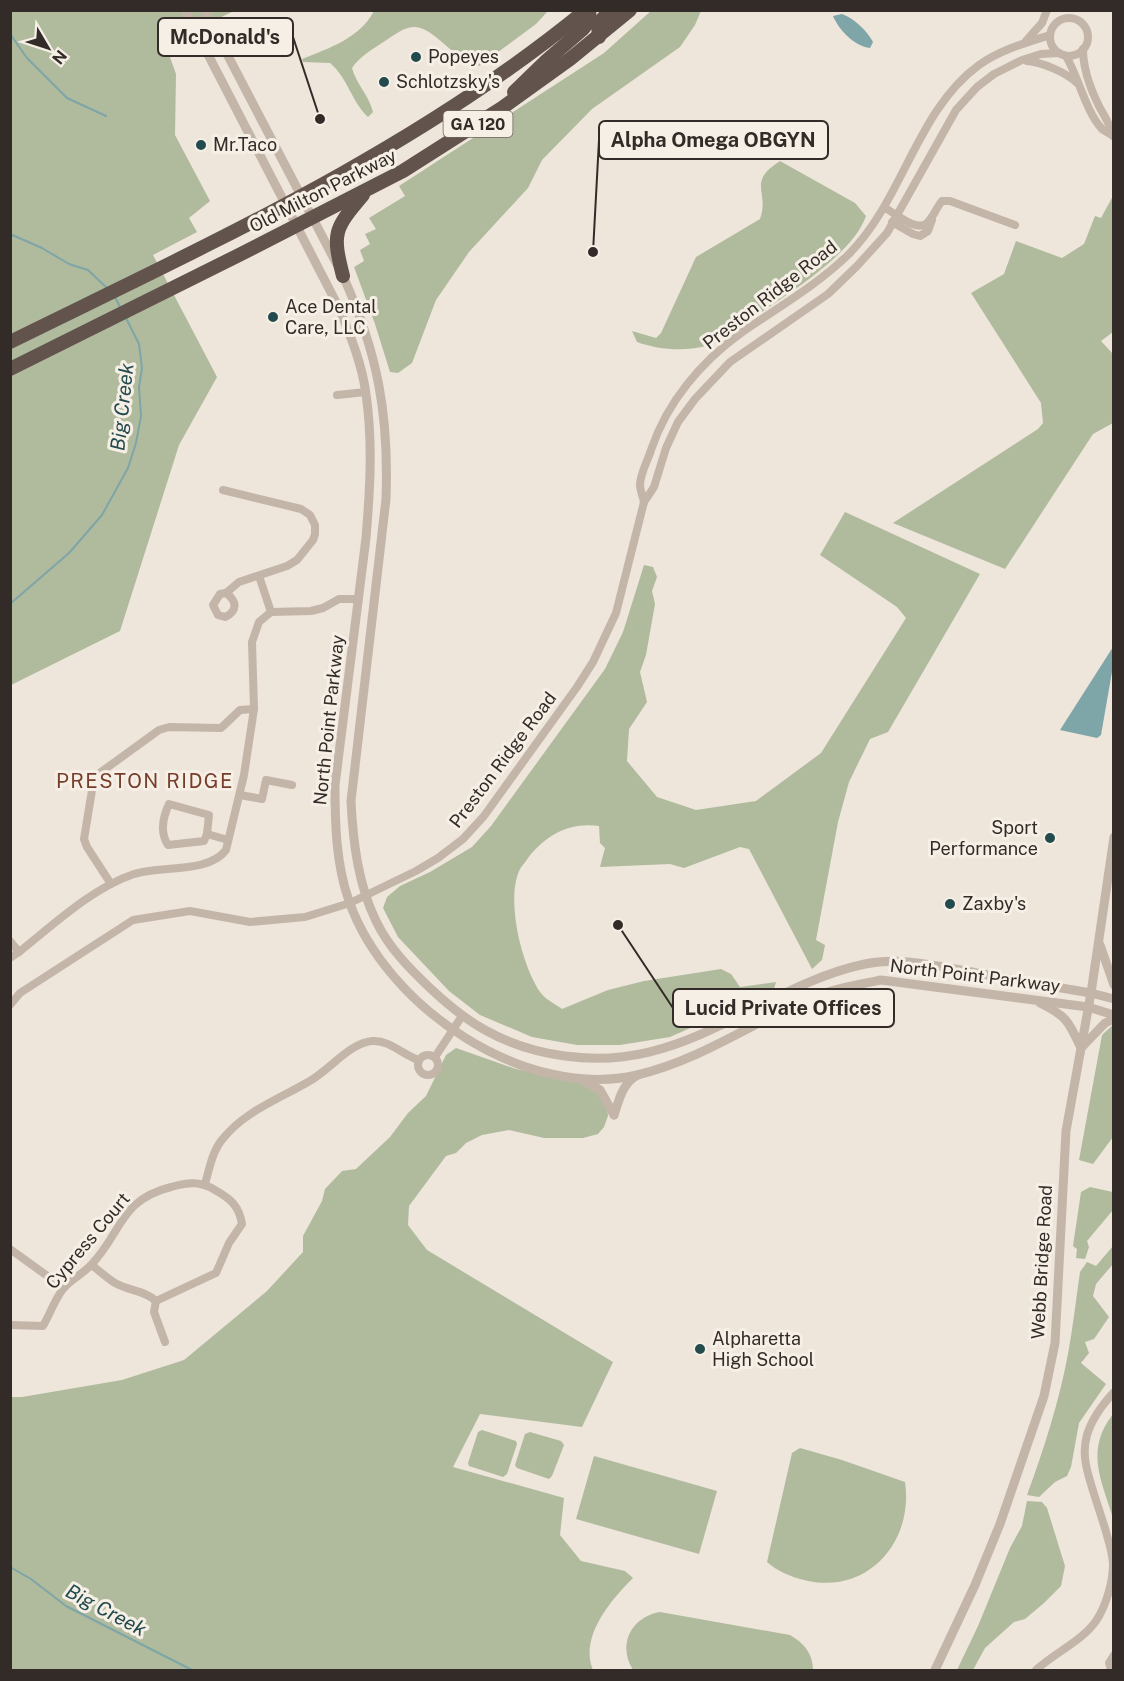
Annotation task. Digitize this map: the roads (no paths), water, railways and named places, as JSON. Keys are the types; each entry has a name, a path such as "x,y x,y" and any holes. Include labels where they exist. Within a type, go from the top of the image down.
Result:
{"highway":[{"path":"557,33 564,19 564,10"},
{"path":"591,18 610,10"},
{"name":"Old Milton Parkway","path":"10,342 301,197 430,122 492,81 557,33 591,18 630,10"},
{"name":"Old Milton Parkway","path":"10,369 312,218 435,152 502,108 591,18"},
{"path":"343,276 336,250 337,231 346,214 369,188"}],"street":[{"name":"North Point Parkway","path":"184,10 338,306 352,340 366,392 372,467 359,599 335,785 335,823 338,854 350,903 364,934 385,967 416,1001 451,1030 472,1043 542,1070 587,1079 635,1075 678,1063 804,1001 881,980 1088,1007 1113,1017"},
{"name":"North Point Parkway","path":"204,10 343,276 360,316 376,367 385,424 386,500 351,801 354,844 366,895 375,920 393,950 411,970 462,1016 512,1043 545,1053 602,1058 626,1057 650,1052 683,1041 799,986 832,973 866,964 898,961 1091,993 1113,999"},
{"path":"1023,43 1042,23 1047,10"},
{"path":"1058,10 1058,22"},
{"path":"1070,10 1074,19"},
{"path":"1069,18 1083,25 1087,34 1083,50 1083,66 1112,135 1104,131 1062,55 1052,46 1051,30 1058,22 1069,18"},
{"name":"Preston Ridge Road","path":"644,502 639,484 656,436 669,410 695,374 739,335 796,296 848,255 885,208 928,125 945,98 963,78 980,64 1001,52 1050,36"},
{"path":"1062,55 1072,56 1083,50"},
{"name":"Preston Ridge Road","path":"10,1005 20,993 133,920 190,911 250,922 281,921 305,917 350,903 438,858 463,839 484,816 577,687 605,639 616,613 644,502 654,488 666,448 678,422 707,384 730,362 828,294 857,267 887,233 956,111 977,87 994,74 1022,60 1041,54 1062,55"},
{"path":"1022,60 1037,62 1070,76 1080,86"},
{"path":"885,208 913,234 923,235 928,231 937,207 942,201 950,201 1015,225"},
{"path":"337,395 366,392"},
{"path":"223,490 301,509 310,515 315,525 313,540 297,560 287,566 239,582 226,592"},
{"path":"259,576 271,612"},
{"path":"10,958 66,914 111,884 134,873 173,868 220,857 226,850 240,795 254,709 252,642 259,622 271,612 311,611 323,608 339,599 359,599"},
{"path":"111,884 84,839 93,784 97,775 159,729 169,727 221,728 240,710 254,709"},
{"path":"240,795 262,799 266,780 292,785"},
{"path":"169,804 209,815 207,834 204,841 168,845 163,837 165,814 169,804"},
{"path":"207,834 228,840"},
{"name":"Webb Bridge Road","path":"935,1671 975,1585 1000,1524 1044,1396 1055,1343 1066,1131 1091,993 1113,837"},
{"path":"1098,939 1113,985"},
{"path":"10,941 19,952"},
{"path":"1032,999 1068,1020 1081,1048 1113,1017"},
{"path":"419,1060 419,1070 428,1075 434,1073 438,1067 435,1058 462,1016"},
{"path":"156,1301 216,1273 229,1243 242,1224 240,1212 230,1198 205,1184 219,1143 233,1128 260,1107 308,1082 332,1066 349,1050 362,1043 375,1040 387,1043 410,1058 419,1060 426,1055 435,1058"},
{"path":"578,1078 600,1090 614,1115 627,1083 646,1072"},
{"name":"Cypress Court","path":"10,1325 43,1326 64,1288 92,1264 120,1222 138,1202 160,1190 188,1182 205,1184"},
{"path":"10,1249 64,1288"},
{"path":"92,1264 116,1284 148,1293 156,1301"},
{"path":"156,1301 154,1312 165,1342"},
{"path":"1036,1671 1093,1624 1110,1595 1112,1557 1087,1472 1084,1453 1092,1421 1113,1392"},
{"path":"1111,1671 1109,1663 1113,1655"}],"water":[{"path":"842,14 856,22 867,34 873,42 870,48 858,44 843,32 833,16"},
{"path":"1113,647 1113,666 1101,735 1097,738 1060,730"}],"waterway":[{"path":"10,34 27,58 67,98 106,116"},
{"name":"Big Creek","path":"10,234 42,248 69,264 88,270 108,289"},
{"name":"Big Creek","path":"114,295 121,309"},
{"name":"Big Creek","path":"10,604 69,553 102,515 128,468 141,416 139,387 142,368 139,344 125,316"},
{"name":"Big Creek","path":"10,1567 31,1579 66,1606 192,1670"}],"place":[{"name":"Popeyes","path":"416,57"},
{"name":"Schlotzsky's","path":"384,82"},
{"name":"McDonald's","path":"320,119"},
{"name":"Mr.Taco","path":"201,145"},
{"name":"Alpha Omega OBGYN","path":"593,252"},
{"name":"Ace Dental Care, LLC","path":"273,317"},
{"name":"Sport Performance","path":"1050,838"},
{"name":"Zaxby's","path":"950,904"},
{"name":"Lucid Private Offices","path":"618,925"},
{"name":"Alpharetta High School","path":"700,1349"}],"district":[{"name":"PRESTON RIDGE","path":"145,781"}]}
